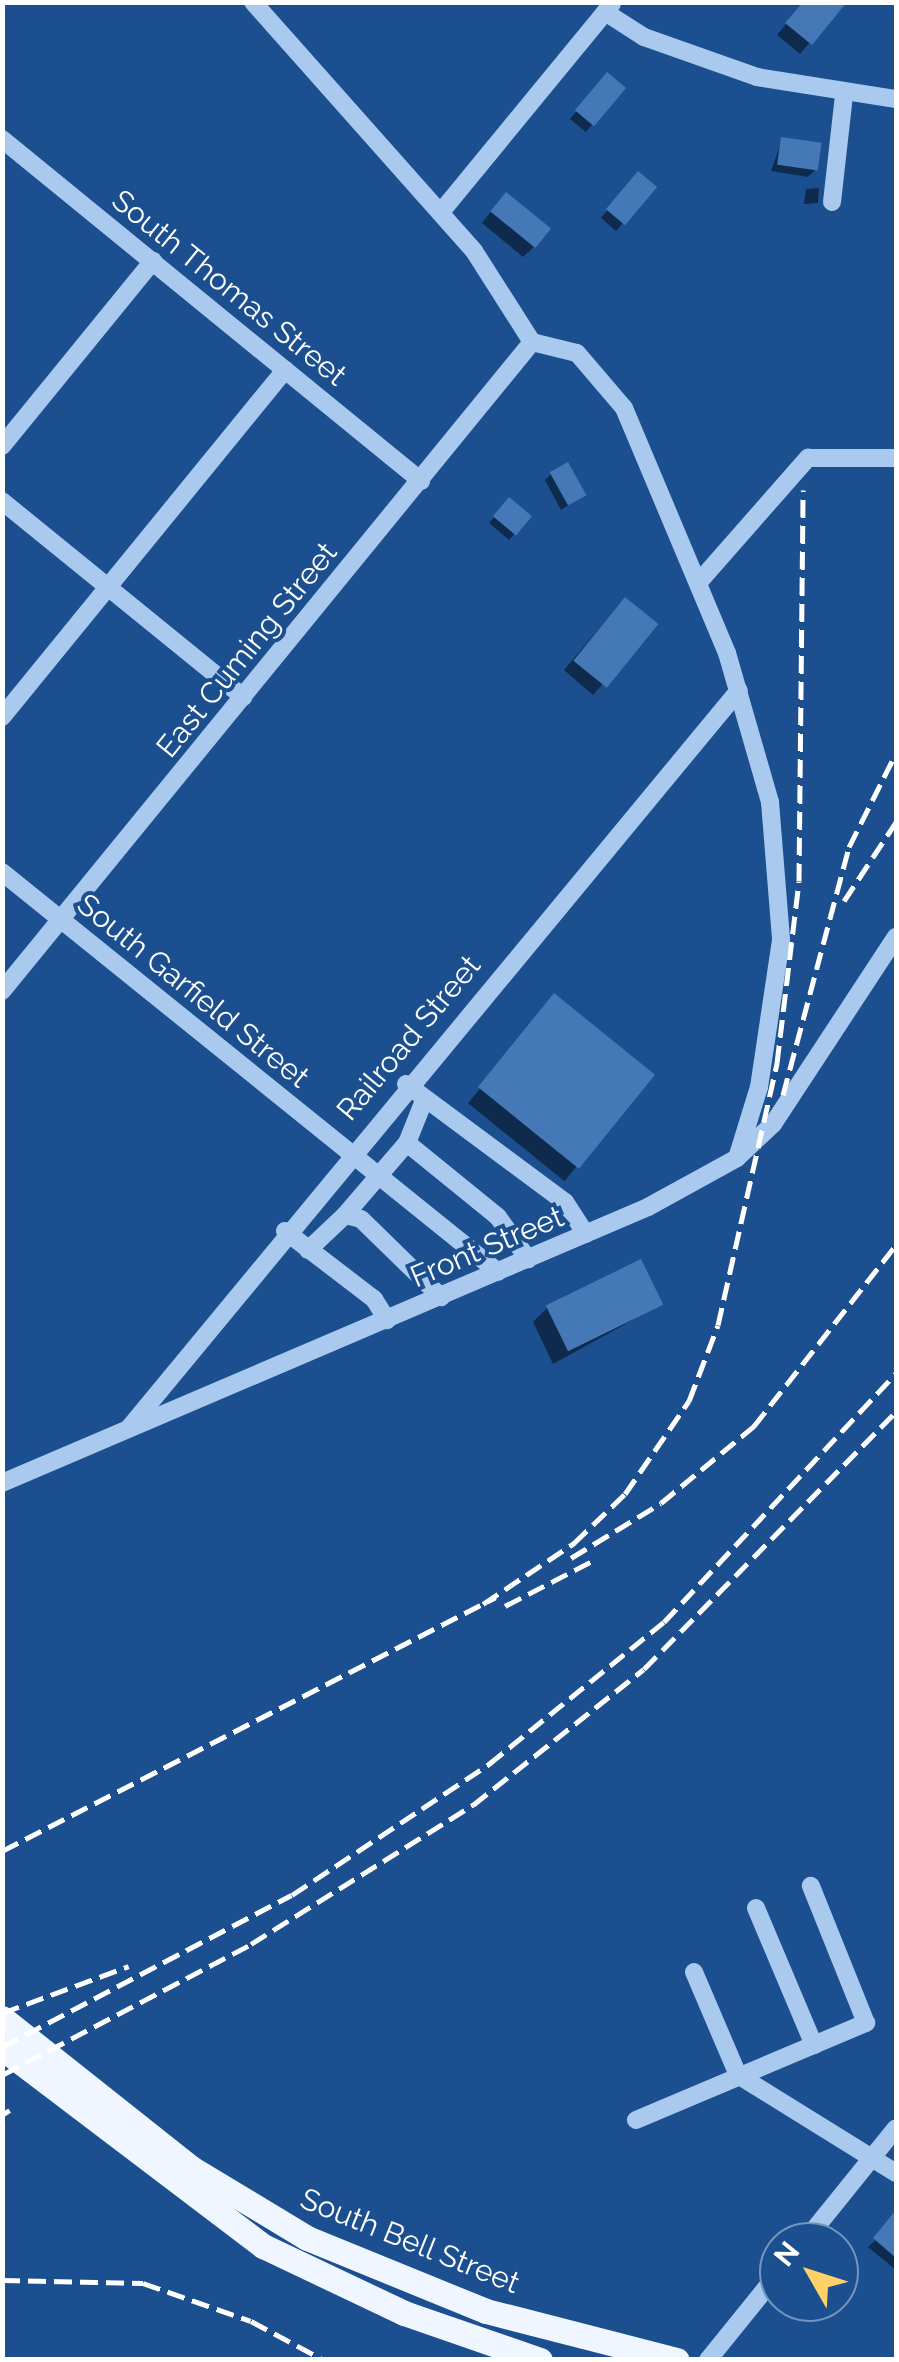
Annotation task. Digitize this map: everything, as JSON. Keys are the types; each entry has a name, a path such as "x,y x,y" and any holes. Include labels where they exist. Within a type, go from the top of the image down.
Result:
{"main road":[{"name":"South Bell Street","path":"2,2018 150,2138 252,2208 348,2257 486,2311 677,2360"},
{"name":"South Bell Street","path":"2,2048 126,2148 300,2266 540,2360"}],"street":[{"path":"262,6 441,212 532,342 577,353 624,408 698,583 740,690 783,896 759,1087 737,1158"},
{"path":"441,212 609,7 671,48 844,95 896,100"},
{"path":"832,202 844,95"},
{"name":"South Thomas Street","path":"2,138 421,481"},
{"path":"2,446 154,262"},
{"name":"East Cuming Street","path":"2,991 532,342"},
{"path":"2,716 285,370"},
{"path":"698,583 808,458 896,458"},
{"path":"2,501 243,697"},
{"name":"Railroad Street","path":"128,1428 349,1152 740,690"},
{"name":"South Garfield Street","path":"2,872 498,1272"},
{"name":"Front Street","path":"2,1483 586,1234 737,1158 773,1124 896,937"},
{"path":"406,1084 566,1202 586,1234"},
{"path":"308,1250 345,1215 376,1174 407,1144 425,1098"},
{"path":"407,1144 498,1217 528,1259"},
{"path":"345,1215 416,1263 441,1297"},
{"path":"284,1231 386,1320"},
{"path":"636,2120 866,2023 811,1886"},
{"path":"756,1908 814,2045"},
{"path":"694,1972 738,2075 896,2173"},
{"path":"820,2222 896,2128"},
{"path":"708,2360 759,2297"}],"building":[{"path":"803,2 847,2 812,45 785,23"},
{"path":"607,72 626,88 594,126 575,110"},
{"path":"781,137 822,143 818,170 777,165"},
{"path":"638,171 657,187 625,225 606,209"},
{"path":"506,192 551,229 535,248 490,211"},
{"path":"568,462 586,495 568,505 550,472"},
{"path":"509,497 532,516 516,535 493,516"},
{"path":"625,597 658,624 607,688 573,661"},
{"path":"554,993 655,1075 579,1169 478,1087"},
{"path":"641,1259 663,1305 568,1351 546,1305"},
{"path":"896,2210 896,2258 873,2238"}],"railway":[{"path":"483,1604 574,1543 625,1494 689,1401 718,1325 777,1063 799,881 803,490"},
{"path":"783,1095 849,847 896,753"},
{"path":"844,901 896,822"},
{"path":"571,1558 661,1503 754,1426 896,1245"},
{"path":"2,2047 292,1895 489,1764 664,1622 896,1373"},
{"path":"2,2075 251,1944 473,1805 644,1669 896,1412"},
{"path":"505,1606 594,1560"},
{"path":"2,1851 496,1597"},
{"path":"2,2013 129,1966"},
{"path":"2,2115 10,2110"},
{"path":"2,2280 143,2283 251,2321 324,2360"}]}
